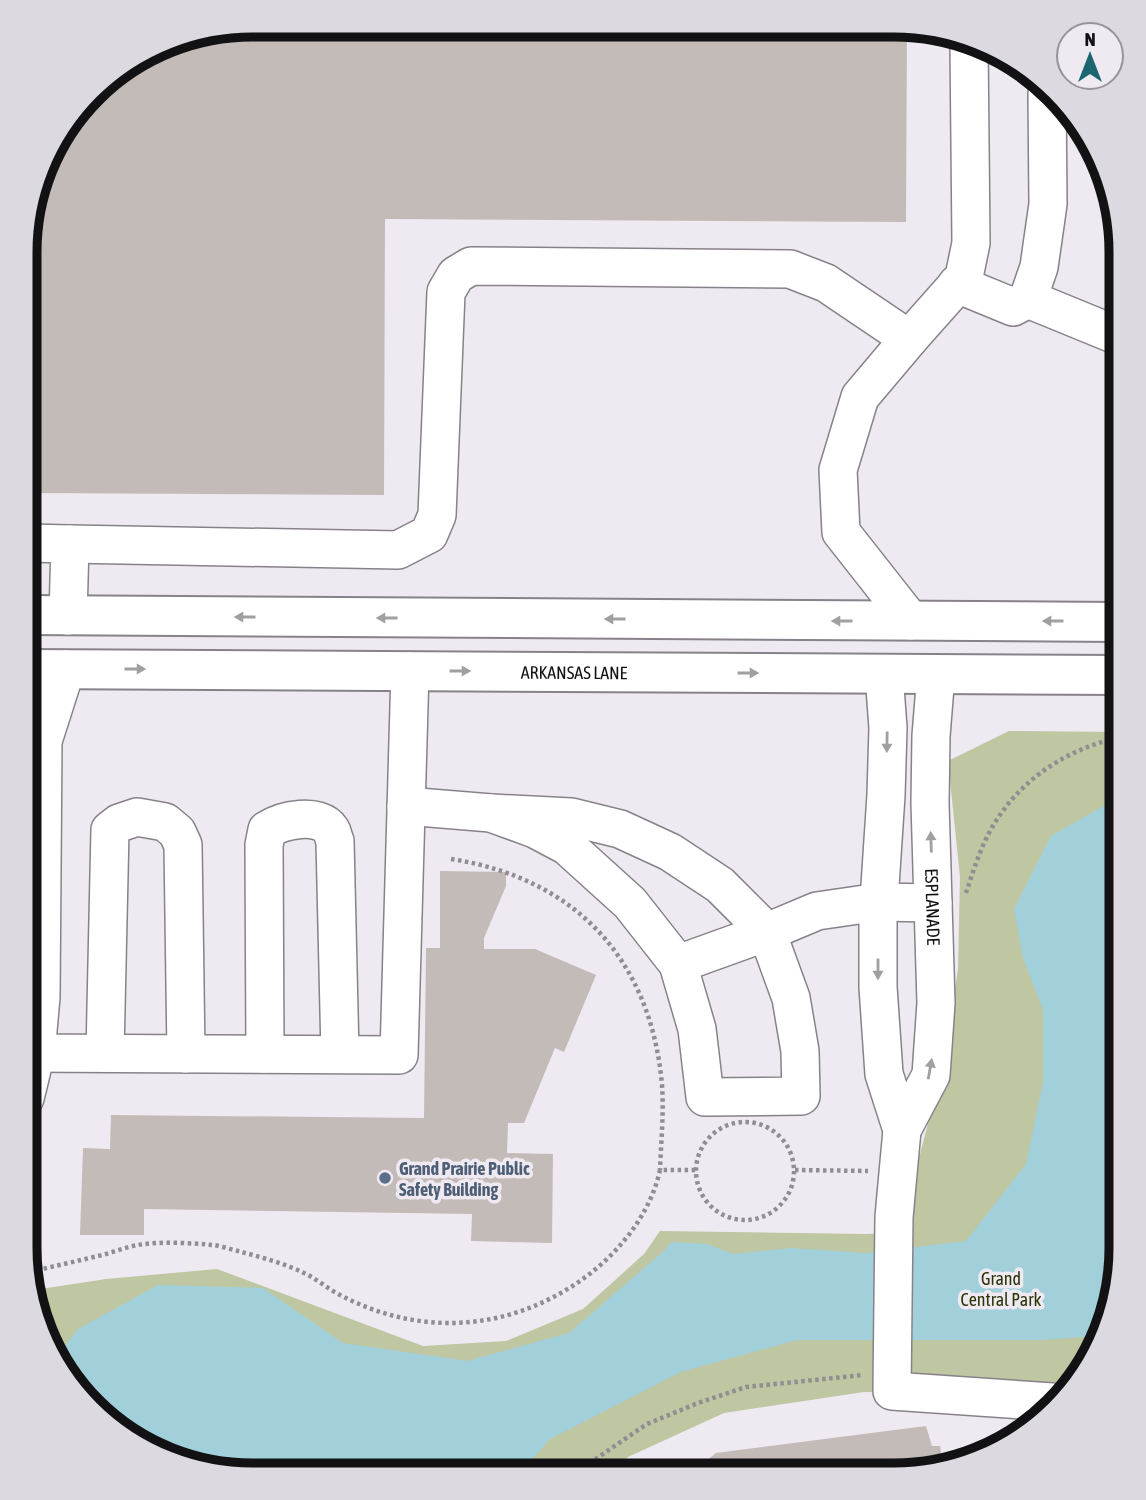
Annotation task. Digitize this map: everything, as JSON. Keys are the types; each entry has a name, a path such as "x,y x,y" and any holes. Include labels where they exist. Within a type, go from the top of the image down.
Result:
{"main road":[{"path":"37,615 1109,622"},
{"path":"66,669 68,615"},
{"path":"884,674 911,621"},
{"path":"911,621 936,674"},
{"name":"ARKANSAS LANE","path":"37,669 1109,676"}],"street":[{"path":"911,621 841,532 838,470 860,397 964,277 971,243 969,50"},
{"path":"957,284 1013,307 1028,299 1039,267 1048,204 1047,101"},
{"path":"37,543 398,550 429,534 437,515 446,292 456,275 471,266 790,269 826,283 909,339"},
{"path":"1028,299 1109,332"},
{"path":"68,615 70,544"},
{"path":"37,1019 41,997 43,741 66,669"},
{"path":"37,1053 399,1055 410,671"},
{"name":"ESPLANADE","path":"884,674 888,728 879,902 878,987 884,1074 902,1130"},
{"name":"ESPLANADE","path":"892,1382 894,1217 902,1130 932,1074 936,1003 949,899 930,803 936,674"},
{"path":"406,806 570,817 620,829 670,852 720,885 767,932 791,998 800,1051 801,1096 705,1097 697,1029 678,964 630,903 567,846 535,829 491,813"},
{"path":"105,1054 110,830 137,817 165,822 177,832 183,845 186,1054"},
{"path":"265,1054 264,845 267,830 290,820 317,820 331,829 335,841 340,1054"},
{"path":"678,964 817,911 879,902 949,899"},
{"path":"892,1382 1045,1401"}],"path":[{"path":"949,899 977,860 999,816 1032,779 1073,752 1109,740"},
{"path":"38,1270 138,1245 215,1245 304,1273 365,1307 393,1316 441,1323 480,1322 536,1306 586,1278 600,1265 626,1238 643,1214 656,1189 660,1170 662,1084 644,1005 619,955 586,919 547,890 501,870 451,859"},
{"path":"745,1122 770,1128 780,1136 788,1146 795,1170 788,1195 780,1205 770,1213 745,1220 720,1213 710,1205 698,1183 696,1170 703,1146 711,1136 721,1128 745,1122"},
{"path":"660,1170 696,1170"},
{"path":"795,1170 898,1171"},
{"path":"590,1463 647,1424 746,1387 892,1382"}],"green space":[{"name":"Grand Central Park","path":"1009,731 1109,732 1109,1263 1098,1318 1087,1344 1073,1368 1051,1395 864,1392 724,1413 620,1463 251,1463 196,1456 144,1435 110,1410 73,1368 48,1318 41,1289 106,1279 217,1269 423,1346 506,1341 583,1309 644,1254 660,1231 866,1234 913,1232 915,1173 942,1071 958,969 960,877 948,761"}],"water":[{"path":"1109,803 1109,1263 1105,1291 1090,1336 1040,1340 797,1340 681,1372 550,1439 529,1463 251,1463 196,1456 144,1435 110,1410 90,1390 62,1350 78,1329 158,1285 263,1288 343,1343 467,1361 569,1333 671,1242 707,1244 733,1254 791,1248 865,1253 966,1241 1026,1164 1043,1082 1043,1010 1023,958 1014,909 1051,836"}],"building":[{"path":"251,37 907,38 906,222 385,219 384,495 37,493 39,223 48,182 59,156 81,121 110,90 144,65 182,48 223,39"},
{"path":"440,871 506,872 506,886 484,938 484,949 535,949 596,975 564,1052 555,1048 524,1123 508,1123 507,1153 553,1154 552,1243 471,1241 472,1214 144,1209 144,1235 80,1235 83,1148 110,1149 111,1115 424,1118 426,948 440,948"},
{"path":"37,1163 39,1163 37,1202"},
{"path":"926,1426 932,1446 940,1446 942,1457 895,1463 704,1463 716,1453"}],"place":[{"name":"Grand Prairie Public Safety Building","path":"385,1178"}]}
